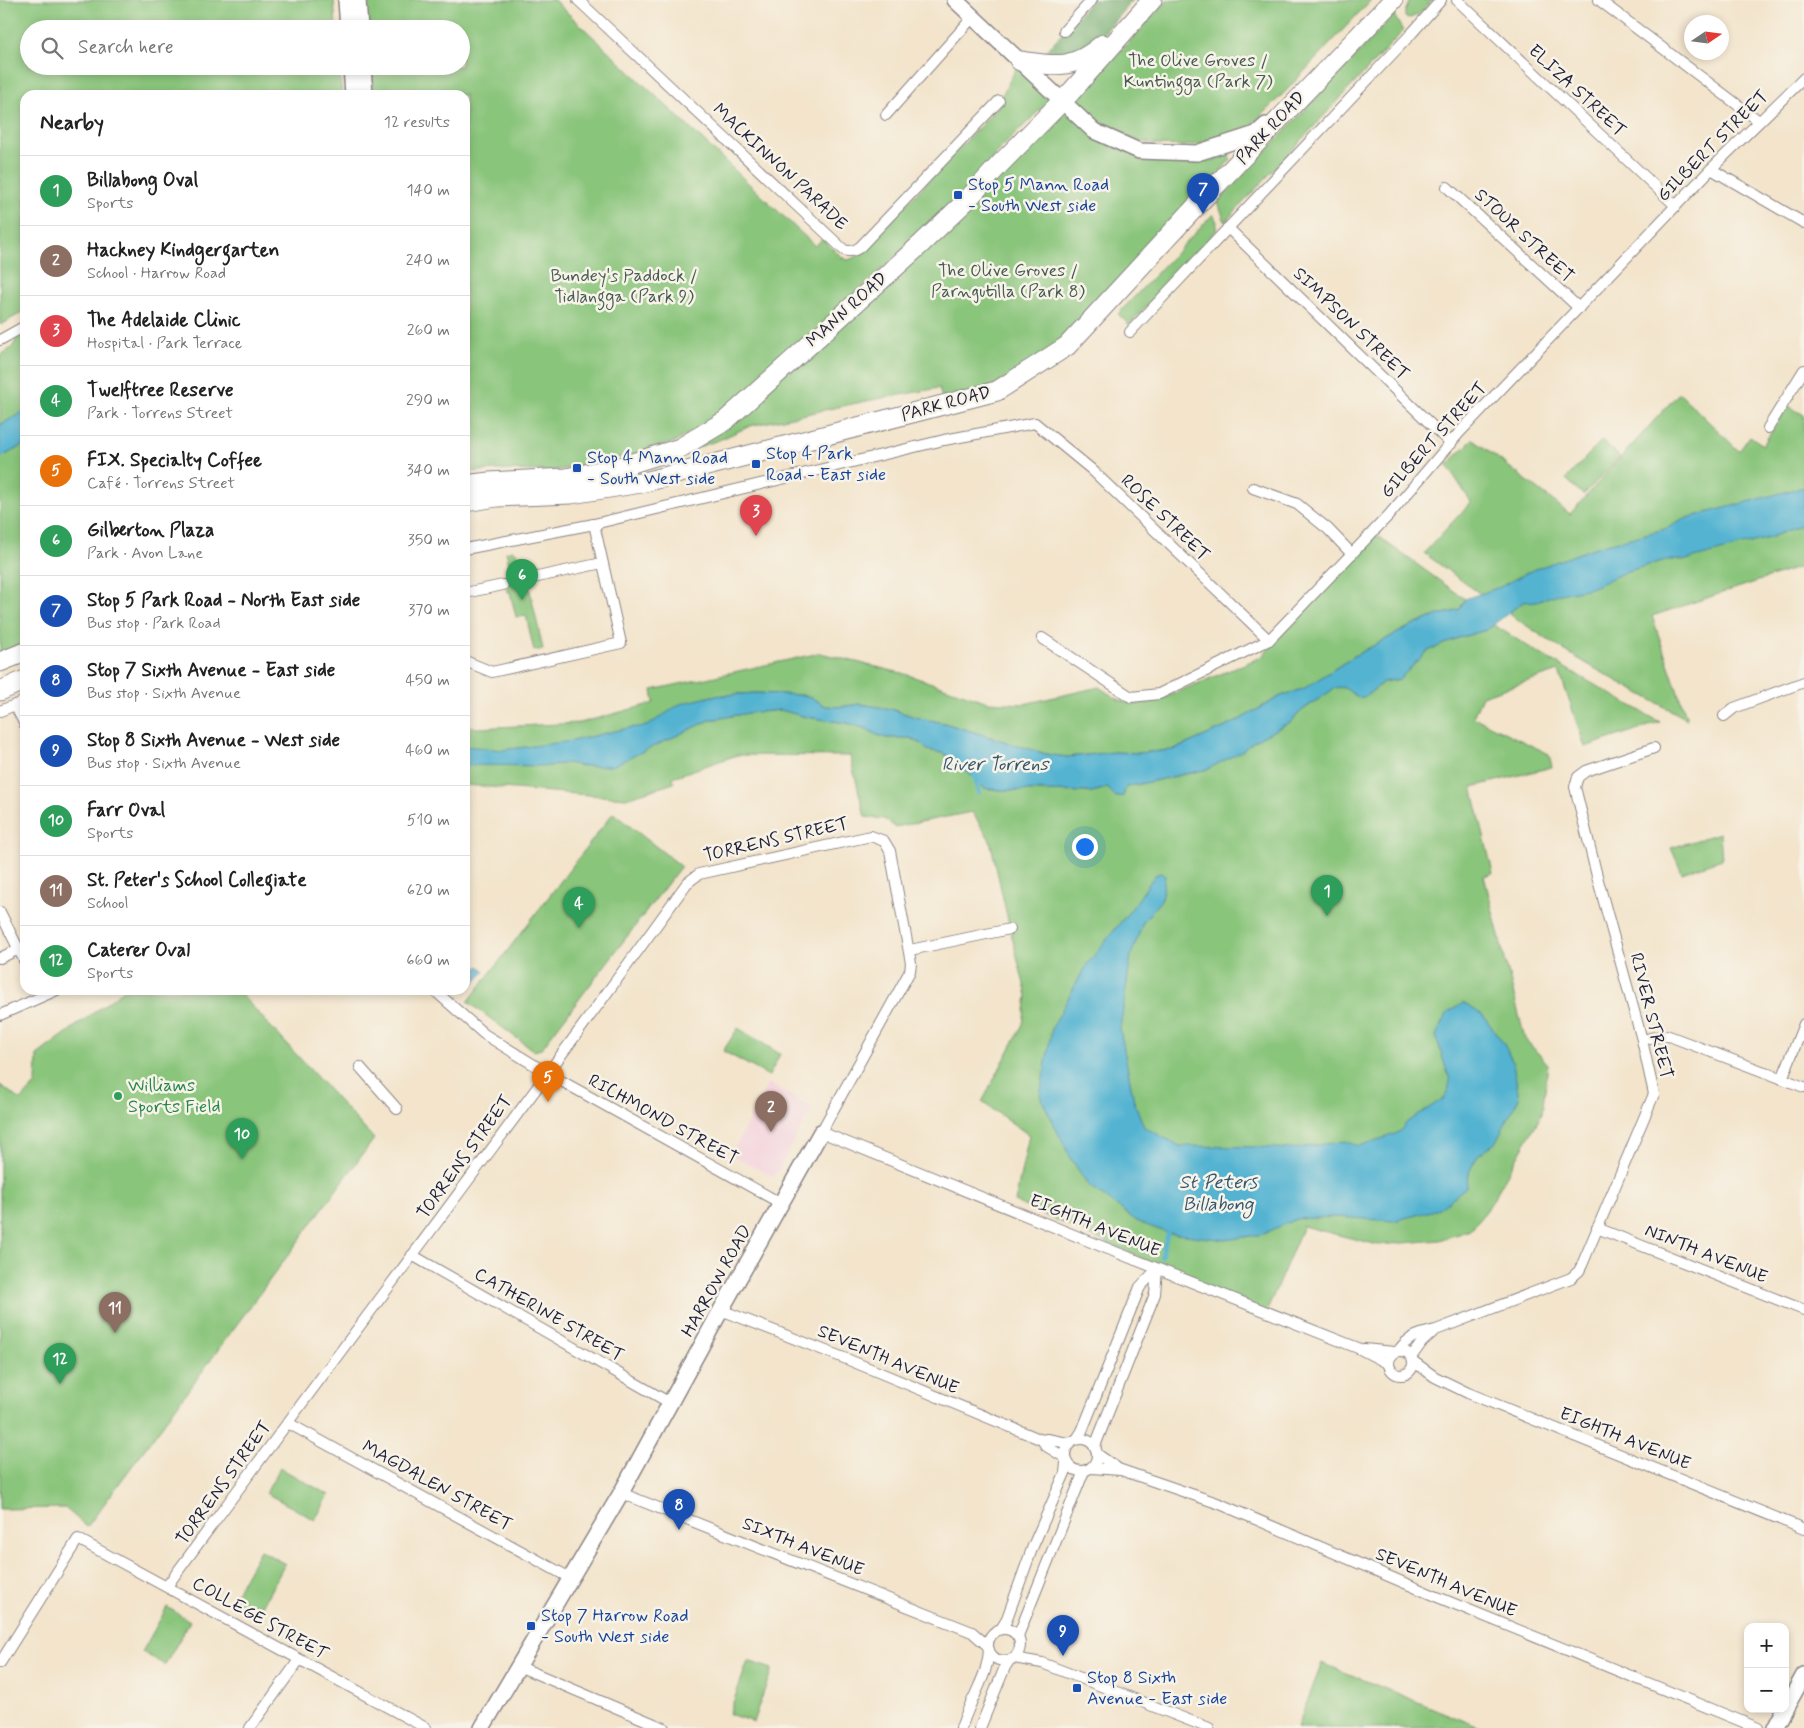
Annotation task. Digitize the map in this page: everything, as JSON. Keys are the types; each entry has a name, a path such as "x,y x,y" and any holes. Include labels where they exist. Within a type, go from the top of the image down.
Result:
{"highway":[{"name":"PARK ROAD","path":"470,501 497,497 571,494 641,483 997,391 1067,346 1303,94 1394,0"},
{"path":"1020,61 1054,66 1073,63 1089,56 1150,3"},
{"name":"MANN ROAD","path":"470,484 566,478 624,466 680,448 725,421 920,246 966,202 1001,163 1063,101 1150,3"},
{"path":"0,662 20,654"},
{"path":"0,691 20,682"}],"street":[{"path":"346,0 347,20"},
{"path":"358,0 359,20"},
{"name":"MACKINNON PARADE","path":"578,0 844,250 848,251 860,247 999,101"},
{"path":"955,0 1094,131 1139,151 1197,152 1256,134 1303,94"},
{"path":"1064,31 1092,0"},
{"path":"1130,332 1441,0"},
{"name":"ELIZA STREET","path":"1456,0 1676,206"},
{"path":"1599,0 1759,120"},
{"path":"886,115 973,17"},
{"path":"352,75 353,90"},
{"path":"364,75 365,90"},
{"name":"GILBERT STREET","path":"1042,638 1131,698 1159,694 1269,640 1389,515 1459,434 1578,308 1759,120 1804,78"},
{"path":"1711,169 1804,223"},
{"name":"STOUR STREET","path":"1447,187 1578,308"},
{"name":"SIMPSON STREET","path":"1228,228 1451,444"},
{"path":"0,340 20,329"},
{"path":"1768,428 1804,370"},
{"name":"ROSE STREET","path":"594,524 944,440 1035,423 1091,469 1269,640"},
{"path":"1253,488 1297,504 1328,529 1352,554"},
{"path":"470,548 594,524 621,643 492,672 470,663"},
{"path":"533,578 602,562"},
{"path":"470,592 503,585"},
{"path":"1724,716 1734,708 1804,682"},
{"path":"0,711 20,703"},
{"path":"14,705 20,716"},
{"name":"RIVER STREET","path":"1397,1351 1411,1338 1576,1275 1582,1265 1654,1094 1642,1040 1598,880 1575,787 1578,777 1586,771 1654,748"},
{"name":"TORRENS STREET","path":"167,1586 693,877 712,871 868,836 879,838"},
{"name":"HARROW ROAD","path":"482,1728 621,1493 910,970 912,963 910,950 890,851 879,838"},
{"path":"0,912 19,950 0,958"},
{"path":"910,950 1010,929"},
{"path":"0,1015 36,995"},
{"name":"RICHMOND STREET","path":"440,995 484,1034 547,1073 782,1204"},
{"path":"1782,1079 1804,1024"},
{"path":"1642,1040 1669,1036 1804,1088"},
{"path":"360,1067 397,1109"},
{"name":"EIGHTH AVENUE","path":"822,1132 1358,1348 1389,1364"},
{"name":"NINTH AVENUE","path":"1597,1228 1804,1310"},
{"name":"CATHERINE STREET","path":"412,1256 670,1403"},
{"path":"961,1728 975,1694 982,1683 988,1664 990,1636 1006,1620 1033,1546 1065,1474 1065,1460 1073,1441 1082,1431 1140,1287 1157,1268"},
{"path":"980,1728 1005,1667 1018,1654 1020,1640 1088,1470 1095,1464 1096,1450 1155,1294 1157,1268"},
{"name":"SEVENTH AVENUE","path":"721,1310 1042,1440 1073,1441"},
{"name":"RIVER STREET","path":"1412,1363 1422,1342 1436,1330"},
{"name":"EIGHTH AVENUE","path":"1358,1348 1397,1351"},
{"path":"1405,1350 1412,1363 1404,1375 1398,1375 1391,1370 1389,1364 1391,1356 1397,1351 1405,1350"},
{"name":"EIGHTH AVENUE","path":"1412,1363 1468,1393 1804,1529"},
{"name":"MAGDALEN STREET","path":"288,1422 570,1578"},
{"path":"1073,1441 1083,1438 1089,1441 1096,1450"},
{"name":"SEVENTH AVENUE","path":"1042,1440 1046,1446 1065,1460"},
{"name":"SEVENTH AVENUE","path":"1096,1450 1121,1470"},
{"path":"1065,1460 1072,1469 1088,1470"},
{"name":"SEVENTH AVENUE","path":"1088,1470 1121,1470 1220,1504 1444,1600 1758,1728"},
{"name":"SIXTH AVENUE","path":"621,1493 972,1632 988,1648"},
{"name":"COLLEGE STREET","path":"0,1663 78,1539 426,1728"},
{"path":"997,1631 1013,1631 1042,1663"},
{"name":"SIXTH AVENUE","path":"972,1632 997,1631"},
{"path":"988,1648 996,1659 1001,1661 1012,1660 1042,1663 1210,1728"},
{"path":"250,1728 299,1660"},
{"path":"518,1666 664,1728"},
{"path":"1789,1702 1804,1675"},
{"path":"1775,1728 1783,1713"}],"shaded area":[{"path":"768,1083 812,1108 774,1177 731,1155"}],"green space":[{"path":"0,0 334,0 335,20 20,20 20,75 340,75 341,90 20,90 20,314 0,325"},
{"name":"Bundey's Paddock / Tidlangga (Park 9)","path":"366,0 554,0 815,246 822,239 843,258 848,260 858,256 998,107 999,101 1018,65 1053,97 996,153 980,178 732,408 675,442 595,465 549,471 470,472 470,90 373,90 372,75 470,75 470,20 367,20"},
{"path":"1092,0 1132,0 1089,51 1035,63"},
{"name":"The Olive Groves / Kuntingga (Park 7)","path":"1168,0 1371,0 1283,94 1249,127 1209,143 1184,146 1158,145 1122,135 1103,124 1075,100"},
{"path":"1410,0 1433,0 1419,14 1408,19 1405,17 1405,12"},
{"path":"1394,15 1403,31 1225,222 1218,202"},
{"name":"The Olive Groves / Parngutilla (Park 8)","path":"1065,109 1137,156 1171,163 1214,160 1229,156 1231,159 1064,344 989,388 943,402 939,388 866,401 750,426 719,440 692,449"},
{"path":"1213,214 1217,222 1216,231 1129,325 1118,314"},
{"path":"20,338 20,414 0,425 0,355 12,348 16,340"},
{"path":"1679,393 1739,451 1750,436 1763,445 1788,406 1804,415 1804,566 1652,616 1687,719 1562,649 1424,553 1471,502 1447,465 1473,439 1570,514"},
{"path":"1602,440 1620,457 1583,495 1566,479"},
{"path":"20,447 20,644 0,653 0,458"},
{"path":"1376,535 1465,599 1460,609 1438,615 1407,628 1356,655 1305,688 1281,696 1232,724 1173,750 1138,753 1115,752 1067,757 1046,754 891,709 860,704 840,707 825,706 816,700 802,695 755,693 712,696 664,741 710,720 748,713 781,710 806,717 847,723 887,738 911,738 927,750 943,753 954,760 984,788 997,790 1092,792 1107,788 1117,797 1123,796 1126,787 1208,769 1292,721 1301,711 1335,688 1347,688 1356,696 1366,696 1383,682 1400,679 1426,652 1455,639 1486,630 1494,625 1537,652 1660,722 1585,747 1559,671 1482,696 1473,717 1549,754 1552,767 1472,787 1493,873 1484,876 1525,1039 1548,1064 1542,1114 1487,1210 1470,1230 1440,1240 1378,1245 1303,1226 1266,1313 1015,1202 1029,1135 982,1102 1023,1024 1027,996 990,840 972,812 895,827 884,819 865,817 850,756 737,755 673,777 674,783 626,798 470,785 470,726 477,728 580,723 654,703 652,690 820,653 905,674 988,702 1024,704 1099,687 1120,700 1132,704 1147,703 1156,701 1261,657"},
{"path":"512,550 518,554 523,575 529,586 543,649 534,651 526,615 516,617 510,592 508,592 505,578 512,576 506,552"},
{"path":"613,813 681,866 541,1049 534,1051 468,1002"},
{"path":"1720,833 1722,859 1682,873 1671,848"},
{"path":"117,995 242,995 374,1139 87,1527 65,1508 0,1509 0,1085 21,1100 36,1084 37,1055"},
{"path":"738,1028 780,1054 769,1076 723,1051"},
{"path":"280,1468 329,1495 315,1520 266,1493"},
{"path":"260,1550 285,1564 257,1615 232,1600"},
{"path":"167,1607 190,1621 165,1665 142,1652"},
{"path":"748,1661 772,1669 753,1722 729,1714"},
{"path":"1322,1663 1482,1728 1297,1728"}],"water":[{"path":"20,414 20,447 0,458 0,425"},
{"name":"River Torrens","path":"1804,487 1804,524 1769,538 1687,560 1666,560 1625,572 1591,588 1555,595 1537,601 1523,602 1486,630 1455,639 1426,652 1400,679 1383,682 1366,696 1360,698 1345,689 1335,688 1301,711 1292,721 1208,769 1126,787 1123,796 1116,797 1107,788 1092,792 997,790 984,788 954,760 943,753 927,750 911,738 887,738 847,723 806,717 781,710 748,713 710,720 612,766 581,766 567,763 550,766 470,765 470,747 502,750 572,741 628,728 647,726 680,704 712,696 755,693 802,695 816,700 825,706 840,707 860,704 891,709 1046,754 1067,757 1115,752 1138,753 1173,750 1232,724 1281,696 1305,688 1356,655 1407,628 1438,615 1460,609 1465,599 1500,587 1530,571 1599,546 1665,529 1687,518"},
{"name":"St Peters Billabong","path":"1161,873 1165,876 1161,900 1143,922 1131,956 1120,1029 1134,1101 1144,1127 1180,1146 1291,1149 1346,1141 1359,1146 1395,1134 1407,1122 1444,1098 1448,1091 1450,1081 1436,1036 1446,1014 1463,1003 1483,1015 1504,1044 1513,1063 1519,1098 1495,1143 1478,1155 1470,1170 1466,1187 1439,1209 1394,1221 1337,1217 1296,1219 1263,1234 1226,1240 1168,1233 1138,1222 1088,1185 1070,1157 1040,1096 1052,1028 1085,967 1135,904 1155,875"},
{"path":"479,966 485,971 471,986 470,976"}],"waterway":[{"path":"974,776 979,793"},
{"path":"1161,1257 1168,1233"}],"place":[{"name":"Stop 5 Mann Road - South West side","path":"958,195"},
{"name":"Stop 5 Park Road - North East side","path":"1203,214"},
{"name":"Stop 4 Park Road - East side","path":"756,464"},
{"name":"Stop 4 Mann Road - South West side","path":"577,468"},
{"name":"The Adelaide Clinic","path":"756,536"},
{"name":"Gilberton Plaza","path":"522,600"},
{"name":"Billabong Oval","path":"1327,916"},
{"name":"Twelftree Reserve","path":"579,928"},
{"name":"Williams Sports Field","path":"118,1096"},
{"name":"FIX. Specialty Coffee","path":"548,1102"},
{"name":"Hackney Kindgergarten","path":"771,1132"},
{"name":"Farr Oval","path":"242,1159"},
{"name":"St. Peter's School Collegiate","path":"115,1333"},
{"name":"Caterer Oval","path":"60,1384"},
{"name":"Stop 7 Sixth Avenue - East side","path":"679,1530"},
{"name":"Stop 7 Harrow Road - South West side","path":"531,1626"},
{"name":"Stop 8 Sixth Avenue - West side","path":"1063,1656"},
{"name":"Stop 8 Sixth Avenue - East side","path":"1077,1688"}]}
